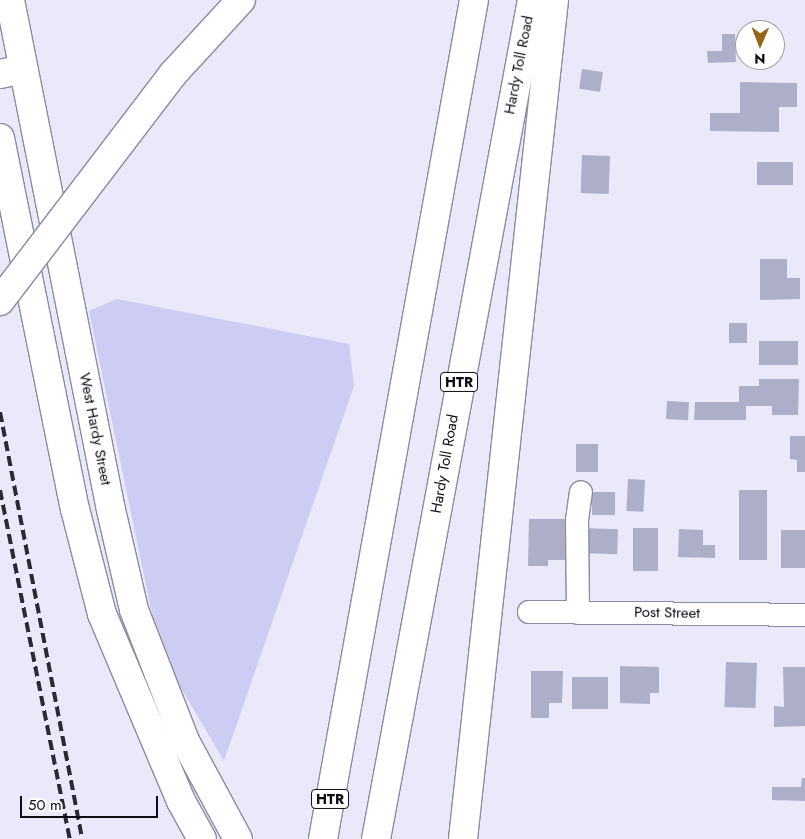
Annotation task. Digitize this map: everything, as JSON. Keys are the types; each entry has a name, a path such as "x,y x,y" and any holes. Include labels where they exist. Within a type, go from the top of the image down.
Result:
{"main road":[{"name":"West Hardy Street","path":"10,0 12,71 134,610 185,742 238,839"},
{"path":"0,301 173,74 241,0"},
{"name":"HTR","path":"323,839 474,0"},
{"name":"Hardy Toll Road","path":"376,839 532,0"},
{"path":"462,839 554,0"},
{"path":"0,138 75,509 102,614 180,801 202,839"}],"street":[{"path":"578,613 577,520 581,492"},
{"name":"Post Street","path":"529,612 805,615"}],"shaded area":[{"path":"117,299 349,344 354,386 224,761 171,671 155,628 89,311"}],"building":[{"path":"722,34 735,34 735,62 708,63 707,51 722,51"},
{"path":"582,69 603,72 600,92 579,89"},
{"path":"740,82 797,83 797,107 779,107 779,132 710,131 710,113 740,113"},
{"path":"582,155 610,156 609,194 581,193"},
{"path":"757,162 793,162 793,185 757,185"},
{"path":"760,259 787,259 787,278 800,278 800,299 760,300"},
{"path":"729,323 747,323 747,343 729,343"},
{"path":"759,341 798,341 798,365 759,365"},
{"path":"759,379 799,379 798,415 772,415 772,406 746,406 746,420 694,420 695,402 739,402 739,386 759,386"},
{"path":"667,401 689,402 688,420 666,419"},
{"path":"790,436 805,436 805,472 797,472 797,460 790,459"},
{"path":"576,444 598,444 598,472 576,472"},
{"path":"628,479 645,480 643,512 626,511"},
{"path":"739,490 767,490 767,560 739,560"},
{"path":"592,492 615,492 615,515 592,515"},
{"path":"529,519 566,519 565,560 548,560 548,566 528,566"},
{"path":"583,528 618,529 617,554 582,553"},
{"path":"633,528 658,528 658,571 633,571"},
{"path":"679,529 703,530 703,545 715,545 715,558 678,557"},
{"path":"781,530 805,530 805,568 781,568"},
{"path":"726,662 757,663 755,708 724,707"},
{"path":"620,666 659,667 659,693 650,693 650,704 620,703"},
{"path":"783,667 805,667 805,726 774,727 774,706 784,707"},
{"path":"531,671 563,671 562,703 549,703 549,718 531,718"},
{"path":"572,677 608,677 608,709 572,709"},
{"path":"802,778 805,778 805,801 772,800 772,787 801,787"}],"railway":[{"path":"0,412 82,839"},
{"path":"0,490 70,839"}]}
